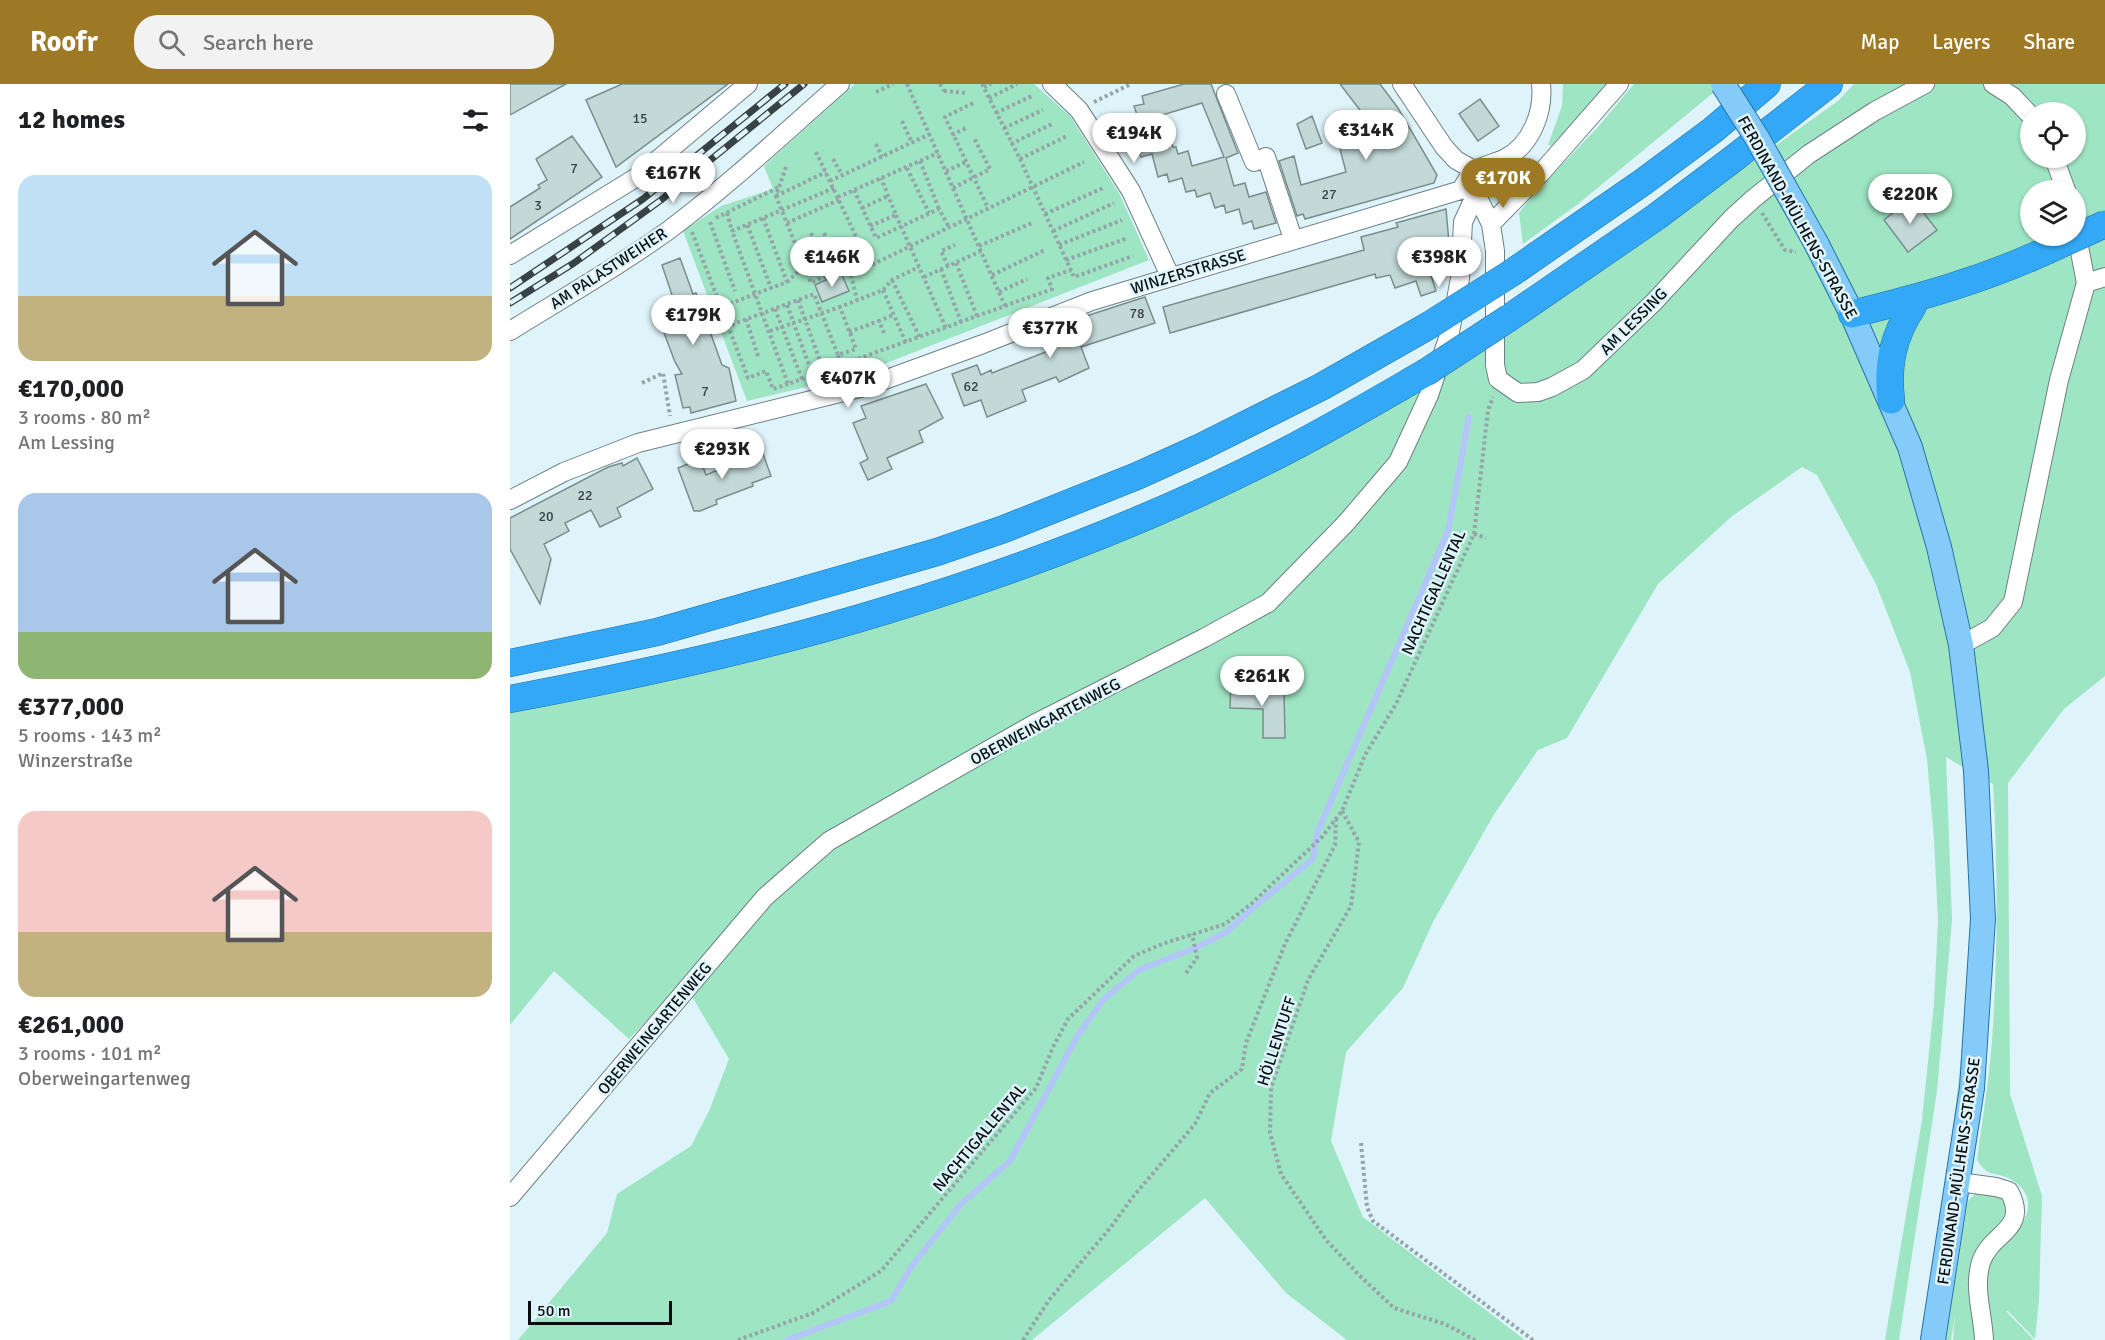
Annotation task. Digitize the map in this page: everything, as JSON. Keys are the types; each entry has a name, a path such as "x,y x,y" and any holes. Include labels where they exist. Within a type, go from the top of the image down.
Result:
{"highway":[{"path":"510,663 657,632 937,552 1071,503 1148,471 1266,416 1348,373 1428,326 1513,272 1660,169 1713,130 1767,84"},
{"path":"510,699 738,651 835,626 952,590 1036,560 1171,505 1283,453 1425,373 1509,318 1664,210 1829,84"},
{"path":"1852,314 1923,300 1991,275 2105,224"},
{"path":"1891,400 1888,380 1894,341 1902,322 1923,300"}],"main road":[{"name":"FERDINAND-MÜLHENS-STRASSE","path":"1723,84 1757,138 1808,248 1852,314 1891,400 1910,447 1939,547 1961,645 1976,771 1983,919 1972,1088 1933,1340"}],"street":[{"path":"510,255 637,177 748,84"},
{"name":"AM PALASTWEIHER","path":"510,331 632,256 667,231 711,197 840,84"},
{"path":"1052,84 1079,110 1131,191 1170,276"},
{"path":"1402,84 1444,147 1456,160 1474,170 1476,194 1491,224 1495,251 1495,365 1498,379"},
{"name":"WINZERSTRASSE","path":"510,500 564,472 638,443 868,386 1092,301 1461,190 1474,170 1508,158 1522,145 1538,117 1541,84"},
{"path":"1491,224 1541,173 1619,84"},
{"name":"AM LESSING","path":"1498,379 1518,393 1538,392 1583,370 1654,302 1731,219 1753,199 1809,154 1875,111 1925,84"},
{"path":"1993,84 2012,96 2020,104"},
{"path":"1226,94 1254,162 1266,157 1293,239"},
{"name":"OBERWEINGARTENWEG","path":"510,1197 765,897 829,841 1034,724 1268,603 1346,523 1398,462 1429,395 1450,332 1460,278 1463,222 1476,194"},
{"path":"1961,645 1992,628 2013,602 2059,380 2086,283 2079,246"},
{"path":"2086,283 2105,277"},
{"path":"1959,1182 1996,1186 2008,1191 2014,1202 2016,1213 2011,1226 1997,1239 1982,1260 1977,1294 1984,1340"}],"path":[{"path":"876,92 893,84"},
{"path":"907,84 1005,306"},
{"path":"940,84 944,91"},
{"path":"944,91 949,84"},
{"path":"991,84 983,86 1020,159 1074,277 1133,256"},
{"path":"989,98 1017,84"},
{"path":"1079,110 1131,84"},
{"path":"944,91 968,93"},
{"path":"996,113 1034,95"},
{"path":"973,102 945,117 988,208"},
{"path":"1004,128 1043,110"},
{"path":"902,121 912,144"},
{"path":"1011,144 1052,124"},
{"path":"952,135 968,127"},
{"path":"830,181 930,134"},
{"path":"1020,159 1067,136"},
{"path":"953,188 990,169 974,138"},
{"path":"876,144 882,157"},
{"path":"816,152 870,266"},
{"path":"787,223 938,153"},
{"path":"833,159 842,176"},
{"path":"920,161 949,227"},
{"path":"946,171 966,162"},
{"path":"811,283 840,270 851,275 1084,162"},
{"path":"786,167 776,196 842,366"},
{"path":"907,168 929,213"},
{"path":"776,196 826,172"},
{"path":"881,178 946,328"},
{"path":"780,186 692,231 748,378 766,371 773,389 860,360 1052,289 1048,278 1071,270"},
{"path":"732,231 834,188"},
{"path":"1045,214 1103,188"},
{"path":"854,190 876,238 939,208"},
{"path":"861,208 888,196"},
{"path":"1053,231 1114,203"},
{"path":"1761,212 1785,250 1808,248"},
{"path":"726,213 789,384"},
{"path":"870,226 896,215"},
{"path":"763,218 787,282"},
{"path":"1059,245 1122,220"},
{"path":"710,222 735,291"},
{"path":"979,246 1032,223"},
{"path":"747,225 771,288"},
{"path":"811,233 823,258"},
{"path":"824,233 834,253"},
{"path":"1066,260 1128,238"},
{"path":"721,307 787,282 804,266 858,241"},
{"path":"948,266 941,251 955,245"},
{"path":"992,275 1045,250"},
{"path":"924,277 981,251"},
{"path":"956,263 977,316"},
{"path":"770,331 823,314 883,290 892,280 919,267"},
{"path":"941,269 962,322"},
{"path":"851,275 857,300"},
{"path":"999,292 1027,279"},
{"path":"892,280 920,338"},
{"path":"883,290 906,343"},
{"path":"728,326 814,294"},
{"path":"798,300 824,372"},
{"path":"787,304 813,376"},
{"path":"840,307 860,360"},
{"path":"775,309 802,379"},
{"path":"849,332 893,315"},
{"path":"746,319 759,359"},
{"path":"879,321 884,333"},
{"path":"838,355 856,349"},
{"path":"642,383 663,373 670,417"},
{"name":"NACHTIGALLENTAL","path":"738,1340 813,1313 881,1270 1036,1088 1053,1047 1068,1019 1134,956 1225,924 1251,904 1312,849 1322,837 1342,811 1365,756 1396,704 1474,534 1488,410 1498,379"},
{"path":"1474,534 1486,538"},
{"name":"HÖLLENTUFF","path":"1342,811 1359,842 1351,906 1308,980 1271,1088 1270,1133 1281,1174 1326,1240 1359,1275 1394,1308 1445,1324 1475,1340"},
{"path":"1023,1340 1049,1300 1195,1124 1210,1093 1242,1069 1246,1043 1285,944 1335,845 1336,819"},
{"path":"1186,973 1197,958 1192,934"},
{"path":"1361,1143 1367,1207 1373,1221 1533,1340"}],"green space":[{"path":"855,84 1034,84 1070,116 1119,193 1149,260 856,375 747,401 683,231 721,206 773,189 764,166"},
{"path":"1563,84 1608,84 1552,146 1548,145 1562,106"},
{"path":"1634,84 1724,84 1578,204 1523,244 1519,213"},
{"path":"1854,84 2105,84 2105,676 2064,709 2008,783 2010,1094 2042,1196 2039,1300 2035,1339 2006,1311 2034,1340 1953,1340 1955,1316 1951,1340 1946,1340 1968,1201 1976,1193 2004,1196 2007,1214 1976,1249 1973,1273 1984,1272 1993,1255 2023,1222 2028,1206 2027,1197 2019,1185 2006,1177 1989,1172 1977,1160 1989,1071 1994,1009 1996,848 1993,784 1967,769 1973,912 1959,1110 1923,1340 1920,1340 1958,1085 1968,982 1969,869 1963,767 1946,757 1952,920 1937,1091 1899,1340 1885,1340 1922,1120 1934,1003 1938,921 1927,759 1910,672 1876,584 1817,475 1802,467 1731,517 1658,584 1567,738 1538,750 1493,816 1433,922 1403,988 1346,1052 1331,1141 1363,1217 1525,1340 1347,1340 1286,1293 1205,1198 1032,1340 518,1340 607,1233 617,1194 691,1146 709,1111 729,1059 684,983 629,1039 554,971 510,1025 510,710 859,629 1424,389 1508,336 1838,101"}],"building":[{"path":"510,84 566,84 510,115"},
{"path":"622,84 728,84 616,167 586,100"},
{"path":"1184,84 1211,84 1238,153 1226,158 1234,186 1245,183 1249,197 1266,192 1276,223 1254,229 1252,221 1243,224 1239,209 1226,213 1224,205 1215,208 1210,193 1197,197 1195,190 1186,192 1182,178 1169,182 1167,174 1158,177 1152,154 1141,157 1131,124 1139,121 1134,106 1144,104 1142,96","holes":["1202,103 1224,157 1192,166 1188,151 1178,154 1176,147 1173,147 1162,115"]},
{"path":"1340,84 1380,84 1398,108 1437,175 1434,183 1305,219 1303,214 1297,216 1279,161 1294,156 1301,185 1346,172 1340,149 1376,131"},
{"path":"1480,99 1499,126 1478,141 1459,114"},
{"path":"1312,116 1322,143 1306,149 1297,124"},
{"path":"572,136 602,177 510,239 510,207 540,188 538,185 547,180 536,159"},
{"path":"1912,198 1937,230 1908,252 1884,220"},
{"path":"1446,209 1450,254 1437,257 1440,266 1429,269 1436,291 1421,296 1416,281 1395,288 1390,275 1376,278 1375,274 1170,333 1163,307 1364,250 1361,237 1398,227 1396,223"},
{"path":"680,258 693,294 696,293 722,365 729,368 736,401 691,413 690,407 683,408 675,375 682,374 675,362 655,309 674,301 662,265"},
{"path":"841,273 849,291 822,302 815,285"},
{"path":"1145,297 1155,323 1081,347 1089,368 1059,382 1056,377 1022,390 1026,401 987,417 981,400 964,406 952,374 977,365 981,375 991,370 992,373 1048,351 1045,343 1083,327 1080,318"},
{"path":"926,384 943,418 919,431 923,442 887,458 892,469 868,480 860,463 868,459 853,423 866,418 861,406"},
{"path":"762,451 771,476 752,483 753,486 716,500 717,504 694,511 678,468 700,459 706,475"},
{"path":"637,458 653,489 617,508 621,517 600,527 591,510 565,523 569,531 544,544 551,559 540,604 510,549 510,518 608,467 622,463 623,466"},
{"path":"1231,680 1248,681 1248,691 1284,690 1285,738 1263,738 1263,709 1230,708"}],"waterway":[{"path":"787,1340 891,1301 911,1267 961,1204 1010,1161 1078,1035 1103,1000 1139,970 1195,948 1225,933 1313,859 1317,833 1448,531 1469,417"}],"railway":[{"path":"510,288 643,199 785,84"},
{"path":"510,303 574,263 661,200 804,84"}]}
